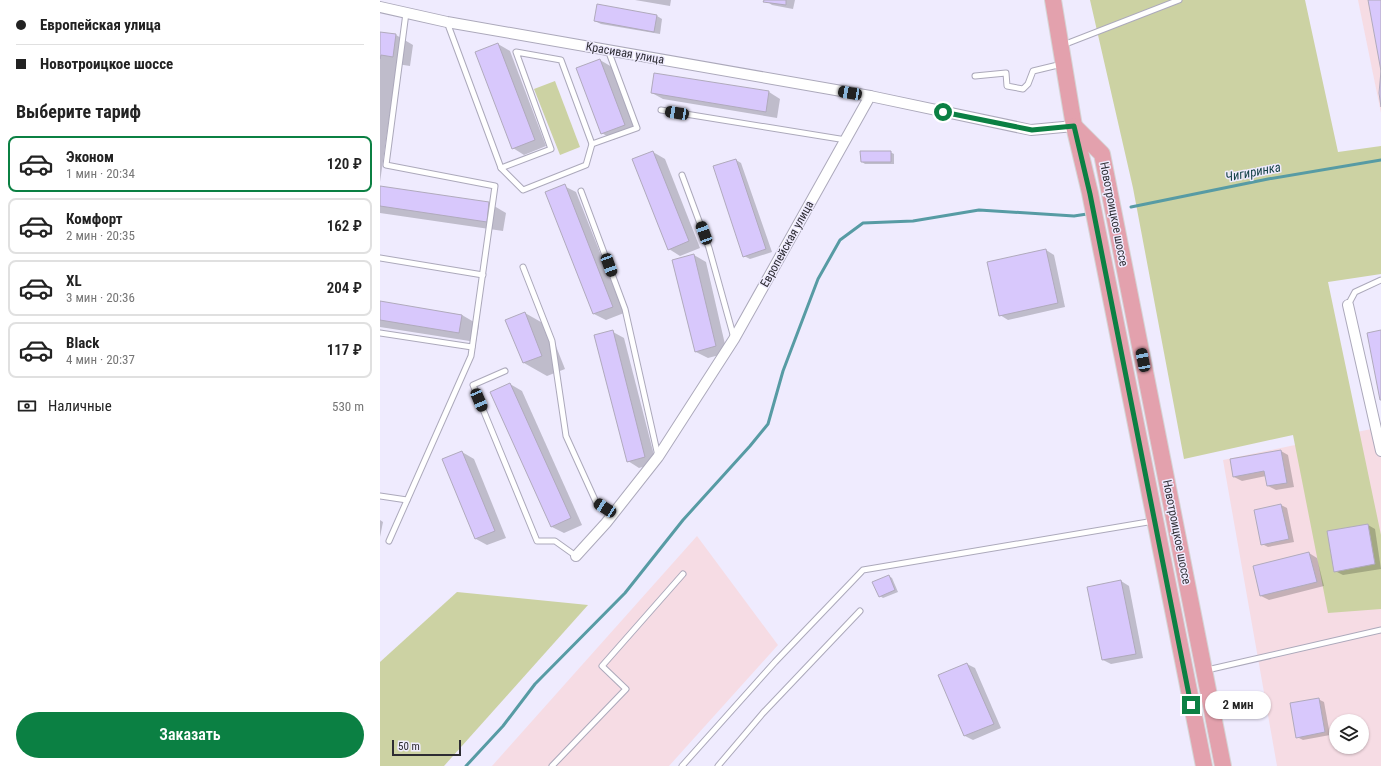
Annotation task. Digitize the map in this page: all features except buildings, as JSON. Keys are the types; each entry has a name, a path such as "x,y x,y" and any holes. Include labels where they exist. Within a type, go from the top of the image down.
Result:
{"main road":[{"path":"1053,0 1062,45 1074,126"},
{"name":"Новотроицкое шоссе","path":"1074,126 1091,201 1204,766"},
{"name":"Новотроицкое шоссе","path":"1074,126 1102,154 1222,766"}],"street":[{"name":"Красивая улица","path":"380,7 447,22 870,96"},
{"path":"870,96 1032,130 1074,126"},
{"name":"Европейская улица","path":"576,556 614,514 658,457 734,339 870,96"},
{"path":"1348,304 1381,451"}],"lane":[{"path":"1062,45 1179,0"},
{"path":"389,541 471,356 495,186 386,165 406,12"},
{"path":"447,22 500,168 523,190 586,165 592,144 561,60 516,52 551,149 500,168"},
{"path":"592,144 637,128 608,50"},
{"path":"975,76 1006,73 1007,86 1023,89 1028,84 1033,71 1065,63"},
{"path":"661,110 846,140"},
{"path":"682,175 709,248 734,339"},
{"path":"581,191 626,309 658,457"},
{"path":"380,258 483,275"},
{"path":"523,267 552,340 566,436 596,502 614,514"},
{"path":"1348,304 1355,292 1381,280"},
{"path":"380,333 472,347"},
{"path":"505,371 473,385 537,541 555,541 576,556"},
{"path":"380,496 407,500"},
{"path":"682,766 775,662 863,570 1155,521"},
{"path":"552,766 626,689 602,666 683,574"},
{"path":"718,766 763,713 860,611"},
{"path":"1204,671 1381,630"}],"shaded area":[{"path":"1358,0 1381,0 1381,113"},
{"path":"1381,427 1381,766 1277,766 1223,460"},
{"path":"697,536 778,645 669,766 492,766"}],"green space":[{"path":"1090,0 1305,0 1338,152 1381,146 1381,274 1328,282 1381,535 1381,609 1328,613 1293,435 1184,459 1133,188"},
{"path":"555,81 580,147 560,155 534,89"},
{"path":"457,592 588,605 444,766 380,766 380,662"}],"waterway":[{"name":"Чигиринка","path":"1131,207 1268,179 1381,160"},
{"path":"466,766 503,726 535,684 625,593 683,520 768,424 783,371 818,279 840,240 863,223 913,221 979,210 1074,216 1087,214"}],"route":[{"path":"943,112 1032,130 1074,126 1090,194 1191,705"}]}
